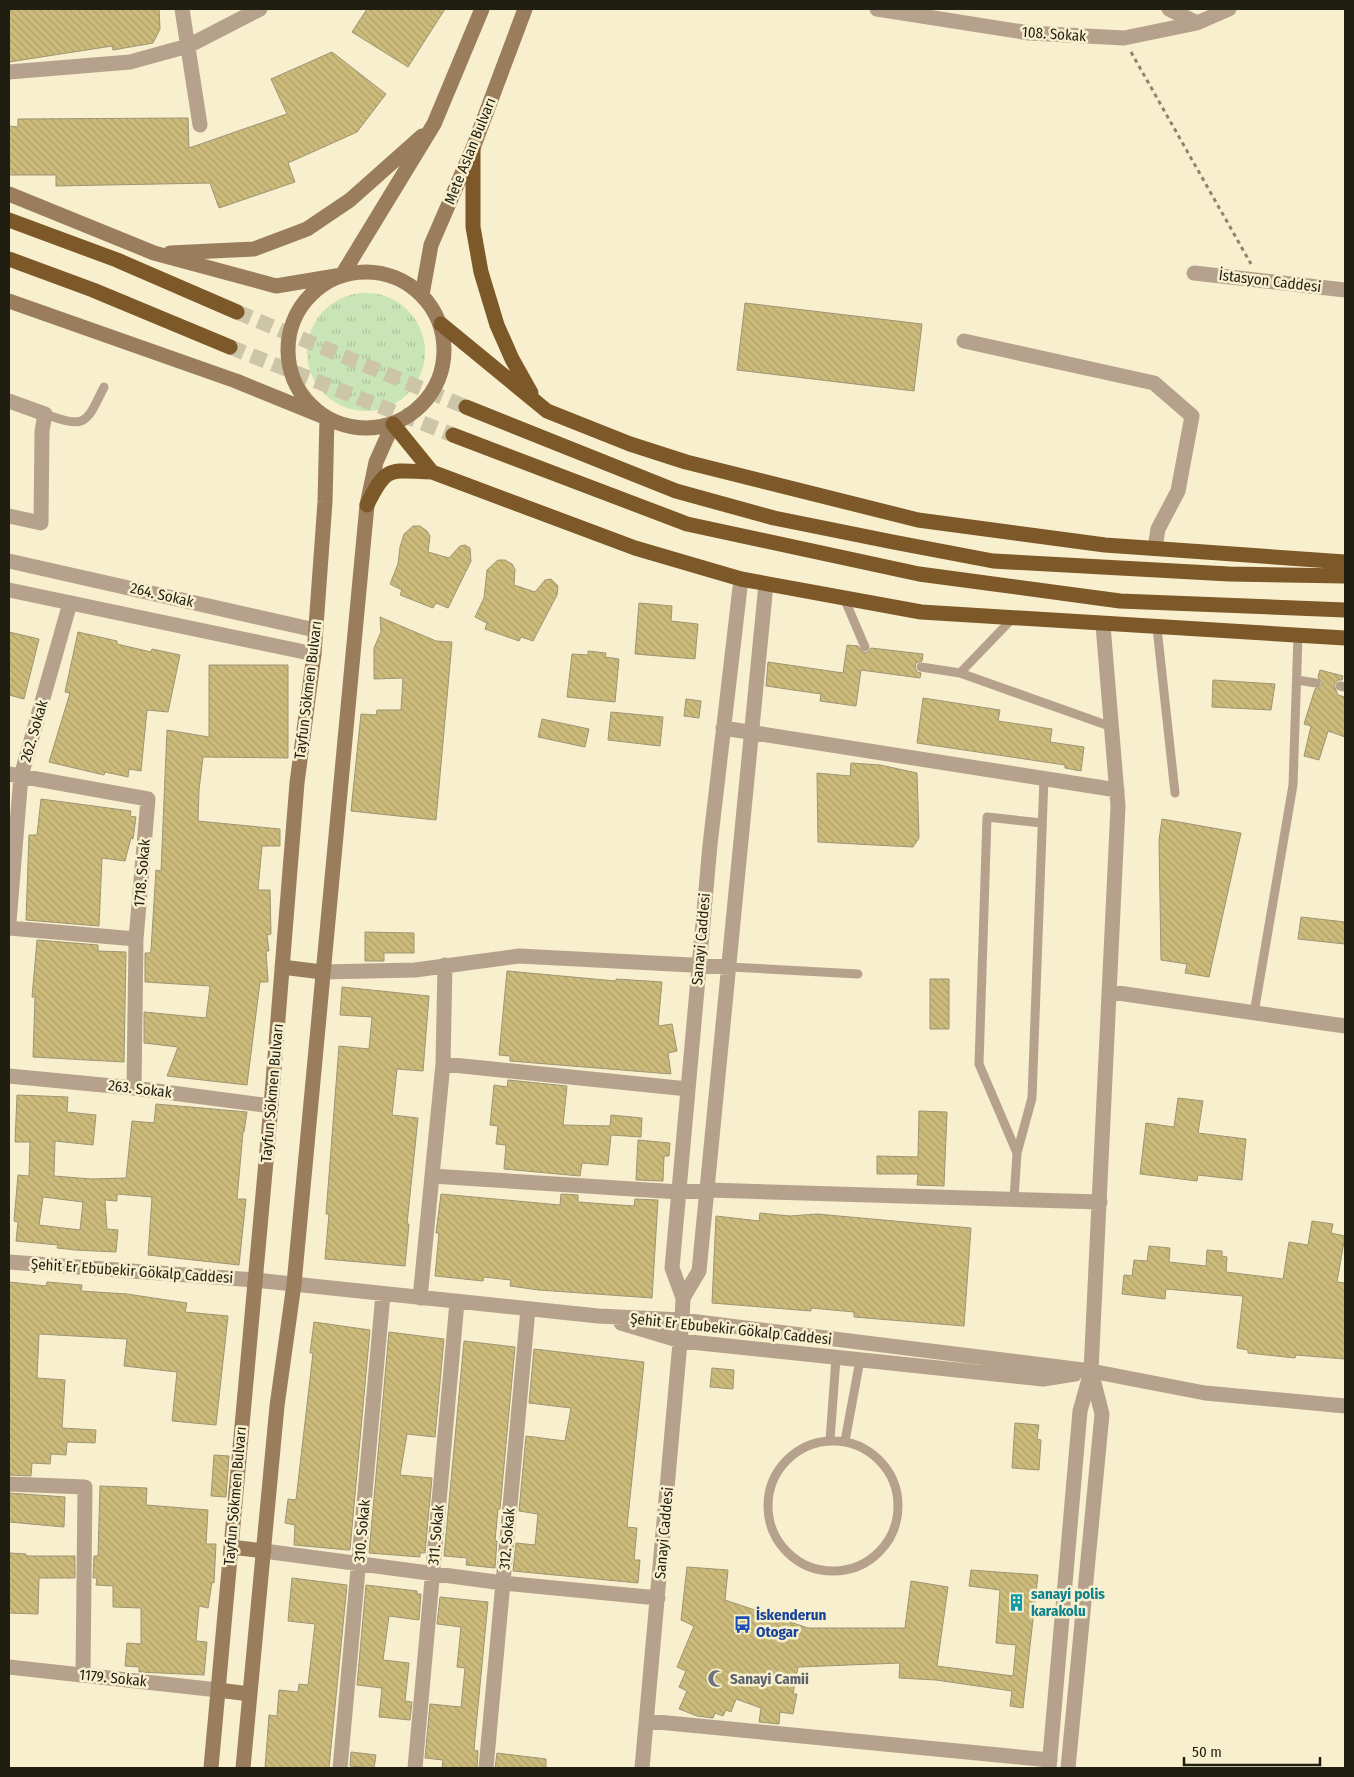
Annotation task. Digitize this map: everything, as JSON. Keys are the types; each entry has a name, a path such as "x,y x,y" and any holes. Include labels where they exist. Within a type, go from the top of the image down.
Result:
{"highway":[{"path":"473,148 472,227 481,272 497,325 512,359 528,390 547,411"},
{"path":"9,220 118,260 237,312"},
{"path":"9,259 92,290 230,347"},
{"path":"441,324 547,411 630,444 686,462 918,520 1105,545 1345,562"},
{"path":"466,407 676,491 774,518 893,542 993,561 1229,574 1345,576"},
{"path":"393,424 432,472"},
{"path":"453,435 687,524 919,574 1120,601 1345,610"},
{"path":"367,505 379,481 388,473 399,471 432,472 636,548 740,580 921,612 1103,625 1345,638"}],"main road":[{"path":"327,418 307,402 294,380 288,354 290,329 301,305 319,287 342,275 434,124 482,9"},
{"name":"Mete Aslan Bulvarı","path":"422,295 431,245 473,148 525,9"},
{"path":"154,253 254,250 308,229 350,200 434,124"},
{"path":"9,194 154,253 276,286 359,271 385,274 409,284 422,295 433,309 441,324 445,344 444,365 437,384 426,401 411,415 393,424 371,428 348,426 236,380 9,301"},
{"name":"Tayfun Sökmen Bulvarı","path":"211,1768 271,1106 297,783 314,654 325,502 327,418"},
{"path":"243,1768 278,1406 294,1284 367,505 376,462 393,424"},
{"path":"282,967 322,972"},
{"path":"231,1547 264,1551"},
{"path":"218,1690 250,1694"}],"street":[{"path":"182,9 200,124"},
{"path":"9,72 130,62 188,46 260,9"},
{"name":"108. Sokak","path":"877,9 1029,33 1124,38 1197,23 1229,9"},
{"path":"1169,9 1197,23"},
{"name":"İstasyon Caddesi","path":"1194,273 1345,290"},
{"path":"964,341 1154,383 1192,416 1178,491 1158,529 1155,548"},
{"path":"9,401 45,414 42,431 41,523 9,516"},
{"name":"264. Sokak","path":"9,561 316,630"},
{"name":"Sanayi Caddesi","path":"642,1768 681,1341 683,1298 672,1268 699,964 740,580"},
{"name":"Sanayi Caddesi","path":"683,1298 700,1271 766,584"},
{"name":"264. Sokak","path":"9,590 314,654"},
{"name":"262. Sokak","path":"9,922 15,775 70,603"},
{"path":"647,1721 1049,1764 1080,1411 1091,1371 1111,992 1117,790 1103,625"},
{"path":"724,728 1117,790"},
{"name":"1718. Sokak","path":"15,775 148,800 136,939 134,1088"},
{"path":"9,928 136,939"},
{"path":"322,972 414,970 519,956 730,967"},
{"path":"420,1298 443,1064 445,965"},
{"path":"1111,992 1345,1026"},
{"path":"443,1064 688,1089"},
{"name":"263. Sokak","path":"9,1076 134,1088 271,1106"},
{"path":"432,1176 679,1192 708,1190 1100,1202"},
{"name":"Şehit Er Ebubekir Gökalp Caddesi","path":"9,1262 255,1280 528,1310 682,1320 1091,1371 1205,1393 1345,1406"},
{"name":"310. Sokak","path":"340,1768 383,1294"},
{"name":"311. Sokak","path":"415,1768 457,1302"},
{"name":"312. Sokak","path":"486,1768 528,1310"},
{"name":"Şehit Er Ebubekir Gökalp Caddesi","path":"598,1316 681,1341 1044,1379 1091,1371"},
{"path":"1068,1768 1102,1414 1091,1371"},
{"path":"9,1484 85,1487 83,1675"},
{"path":"264,1551 503,1583 658,1598"},
{"name":"1179. Sokak","path":"9,1666 218,1690"}],"lane":[{"path":"45,414 70,423 82,421 90,415 104,387"},
{"path":"844,598 865,647"},
{"path":"960,673 1012,619"},
{"path":"1157,628 1175,793"},
{"path":"1254,1013 1293,785 1298,636"},
{"path":"922,667 960,673 1112,727"},
{"path":"1297,680 1316,683"},
{"path":"1014,1199 1017,1154 1032,1098 1044,778"},
{"path":"1017,1154 979,1064 987,817 1042,823"},
{"path":"730,967 858,974"},
{"path":"830,1440 836,1358"},
{"path":"845,1441 860,1360"},
{"path":"830,1440 845,1441 866,1448 883,1462 894,1481 899,1503 897,1524 887,1544 872,1559 852,1569 830,1572 809,1567 790,1556 774,1533 768,1520 767,1498 773,1477 786,1459 803,1447 830,1440"}],"path":[{"path":"1124,38 1260,280"}],"green space":[{"path":"366,293 389,297 408,310 421,329 425,352 421,375 408,394 389,407 366,411 343,407 324,394 311,375 307,352 311,329 324,310 343,297"}],"building":[{"path":"9,9 159,9 160,29 153,43 113,50 112,46 9,62"},
{"path":"367,9 445,9 408,67 352,32"},
{"path":"332,52 386,94 357,132 288,163 295,182 219,208 210,183 56,186 56,175 9,175 9,126 18,127 18,119 188,118 189,148 287,114 271,79"},
{"path":"745,303 922,324 914,391 737,370"},
{"path":"413,526 420,526 430,536 428,552 449,558 460,546 465,545 470,548 471,561 448,608 436,603 433,608 400,595 402,590 390,584 398,564 404,534"},
{"path":"498,560 505,560 512,564 515,569 514,585 535,592 545,580 551,579 558,586 557,595 533,641 521,637 519,641 485,629 487,623 475,617 484,598 487,570"},
{"path":"639,603 672,606 671,621 698,624 695,659 635,654"},
{"path":"380,617 436,641 452,642 436,820 351,811 361,714 376,715 377,710 401,710 403,678 374,679 374,648 381,632"},
{"path":"9,632 39,639 24,699 9,695"},
{"path":"78,632 117,641 117,644 151,652 152,649 180,655 168,712 147,710 141,771 129,769 128,777 105,772 104,775 49,762 70,693 65,692"},
{"path":"847,645 858,646 864,653 868,652 871,648 923,654 922,661 916,663 915,667 917,672 921,673 920,678 861,670 856,706 820,701 821,694 766,686 768,662 843,673"},
{"path":"588,651 606,653 605,657 619,659 615,702 567,697 572,654 588,655"},
{"path":"209,665 288,665 288,758 203,757 199,790 198,821 280,829 280,846 262,846 258,890 270,890 271,934 267,935 269,951 266,951 268,982 260,982 247,1085 167,1076 178,1047 144,1043 144,1012 206,1018 210,986 145,982 145,953 150,953 151,950 156,870 161,871 167,730 209,737"},
{"path":"1320,670 1343,676 1342,680 1338,680 1334,685 1338,695 1345,697 1345,737 1328,731 1319,760 1304,756 1311,726 1304,724 1315,689 1322,684 1318,677"},
{"path":"1213,680 1275,684 1271,710 1212,707"},
{"path":"923,698 1000,710 998,721 1052,729 1050,742 1084,747 1081,771 1065,768 1065,765 917,743"},
{"path":"686,699 701,701 699,718 684,716"},
{"path":"611,712 663,717 660,746 608,740"},
{"path":"542,719 589,729 585,747 538,737"},
{"path":"851,763 880,765 917,773 919,838 913,847 818,842 817,773 850,776"},
{"path":"41,799 131,811 130,816 136,817 133,839 131,838 125,861 102,858 99,926 26,920 29,835 37,835"},
{"path":"1162,819 1241,833 1209,977 1185,973 1187,964 1161,960 1159,840"},
{"path":"1301,917 1345,922 1345,944 1298,939"},
{"path":"365,932 414,933 414,953 384,953 384,961 365,961"},
{"path":"37,940 98,945 98,951 126,952 124,1062 33,1057 35,997 32,997"},
{"path":"507,971 616,981 616,979 662,982 658,1026 672,1024 677,1051 668,1053 671,1074 510,1061 510,1056 499,1055"},
{"path":"930,979 949,979 949,1029 930,1029"},
{"path":"342,987 429,996 423,1071 397,1069 392,1115 418,1118 407,1224 409,1224 405,1266 325,1259 329,1214 326,1214 339,1046 369,1049 372,1017 340,1015"},
{"path":"508,1080 567,1086 563,1125 610,1126 611,1115 642,1118 641,1137 611,1135 608,1165 582,1163 580,1176 504,1169 506,1145 496,1144 498,1126 490,1125 494,1085 507,1087"},
{"path":"17,1095 68,1097 67,1112 96,1115 93,1145 55,1141 54,1176 91,1179 126,1178 132,1121 154,1123 156,1104 247,1112 243,1132 237,1199 246,1199 239,1265 148,1255 152,1197 117,1194 117,1201 105,1200 107,1229 118,1230 116,1252 57,1248 58,1245 16,1241 18,1222 14,1221 18,1175 29,1176 30,1142 15,1142","holes":["43,1197 83,1202 80,1230 39,1225"]},
{"path":"1178,1098 1203,1101 1198,1133 1246,1139 1242,1180 1198,1175 1197,1181 1140,1174 1146,1123 1174,1127"},
{"path":"919,1111 947,1112 944,1186 917,1185 918,1174 877,1174 877,1156 918,1157"},
{"path":"638,1140 670,1143 669,1156 664,1156 663,1181 636,1180"},
{"path":"441,1194 560,1205 561,1194 578,1195 578,1202 634,1206 635,1199 658,1200 652,1298 539,1290 510,1286 511,1280 484,1277 483,1281 435,1276 439,1233 436,1233"},
{"path":"760,1213 790,1216 817,1214 971,1228 964,1326 854,1317 854,1312 811,1308 811,1311 712,1303 716,1216 759,1221"},
{"path":"1312,1221 1333,1224 1331,1233 1345,1236 1337,1282 1345,1283 1345,1359 1296,1355 1295,1358 1248,1353 1248,1350 1237,1348 1243,1296 1166,1289 1165,1299 1122,1294 1124,1275 1132,1276 1134,1260 1147,1261 1149,1246 1170,1248 1169,1262 1206,1266 1207,1250 1222,1251 1222,1256 1227,1257 1226,1272 1283,1279 1289,1242 1308,1245"},
{"path":"9,1282 46,1286 47,1282 82,1285 81,1291 127,1294 187,1303 185,1312 228,1316 216,1425 172,1421 177,1372 124,1366 127,1339 39,1334 37,1378 65,1380 62,1428 96,1430 95,1443 67,1442 66,1455 51,1454 50,1464 32,1463 31,1476 9,1475"},
{"path":"314,1322 370,1330 350,1550 294,1545 295,1525 285,1523 288,1499 296,1500 313,1353 310,1353"},
{"path":"389,1332 444,1339 435,1437 407,1434 400,1475 432,1478 425,1553 420,1553 420,1557 369,1553"},
{"path":"464,1341 515,1347 500,1509 498,1509 495,1541 497,1541 495,1568 466,1565 467,1558 444,1556"},
{"path":"534,1349 644,1362 627,1527 637,1528 634,1560 640,1560 638,1583 513,1571 516,1543 535,1545 538,1514 519,1511 526,1436 565,1441 571,1408 529,1403"},
{"path":"712,1368 734,1370 733,1389 710,1387"},
{"path":"1015,1423 1039,1425 1037,1439 1041,1440 1039,1470 1012,1468"},
{"path":"214,1455 229,1456 226,1497 211,1496"},
{"path":"100,1486 147,1488 146,1505 208,1510 206,1544 216,1544 214,1583 212,1582 208,1608 199,1606 196,1641 207,1642 204,1675 139,1672 139,1667 125,1666 127,1643 141,1644 141,1608 113,1607 113,1586 96,1585 97,1578 93,1578 94,1556 98,1556"},
{"path":"9,1493 65,1497 64,1527 9,1522"},
{"path":"9,1553 26,1554 26,1556 75,1556 75,1578 39,1578 38,1614 9,1613"},
{"path":"687,1567 728,1570 725,1600 808,1628 905,1628 911,1581 948,1587 937,1666 1013,1676 1016,1645 996,1643 1000,1590 969,1586 971,1570 1038,1575 1023,1708 1010,1706 1012,1691 936,1680 899,1678 900,1663 798,1667 793,1694 797,1694 793,1714 780,1712 779,1724 759,1722 761,1708 736,1699 731,1712 726,1710 723,1716 715,1713 713,1718 697,1716 679,1709 687,1691 679,1687 686,1671 677,1667 694,1626 681,1620"},
{"path":"292,1578 347,1585 329,1768 265,1768 269,1715 277,1716 279,1690 298,1692 299,1684 308,1685 315,1624 288,1621"},
{"path":"366,1585 417,1591 417,1594 421,1594 419,1620 389,1616 383,1660 409,1663 405,1701 412,1702 410,1720 379,1717 382,1688 357,1685"},
{"path":"440,1597 488,1602 474,1750 478,1751 477,1768 442,1768 443,1760 425,1758 430,1704 461,1707 465,1668 457,1667 461,1627 437,1624"},
{"path":"351,1752 376,1755 374,1768 350,1766"},
{"path":"497,1753 546,1759 546,1768 495,1768"}],"tunnel":[{"path":"237,312 466,407"},
{"path":"230,347 453,435"}],"place":[{"name":"sanayi polis karakolu","path":"1017,1603"},
{"name":"İskenderun Otogar","path":"742,1624"},
{"name":"Sanayi Camii","path":"716,1679"}]}
